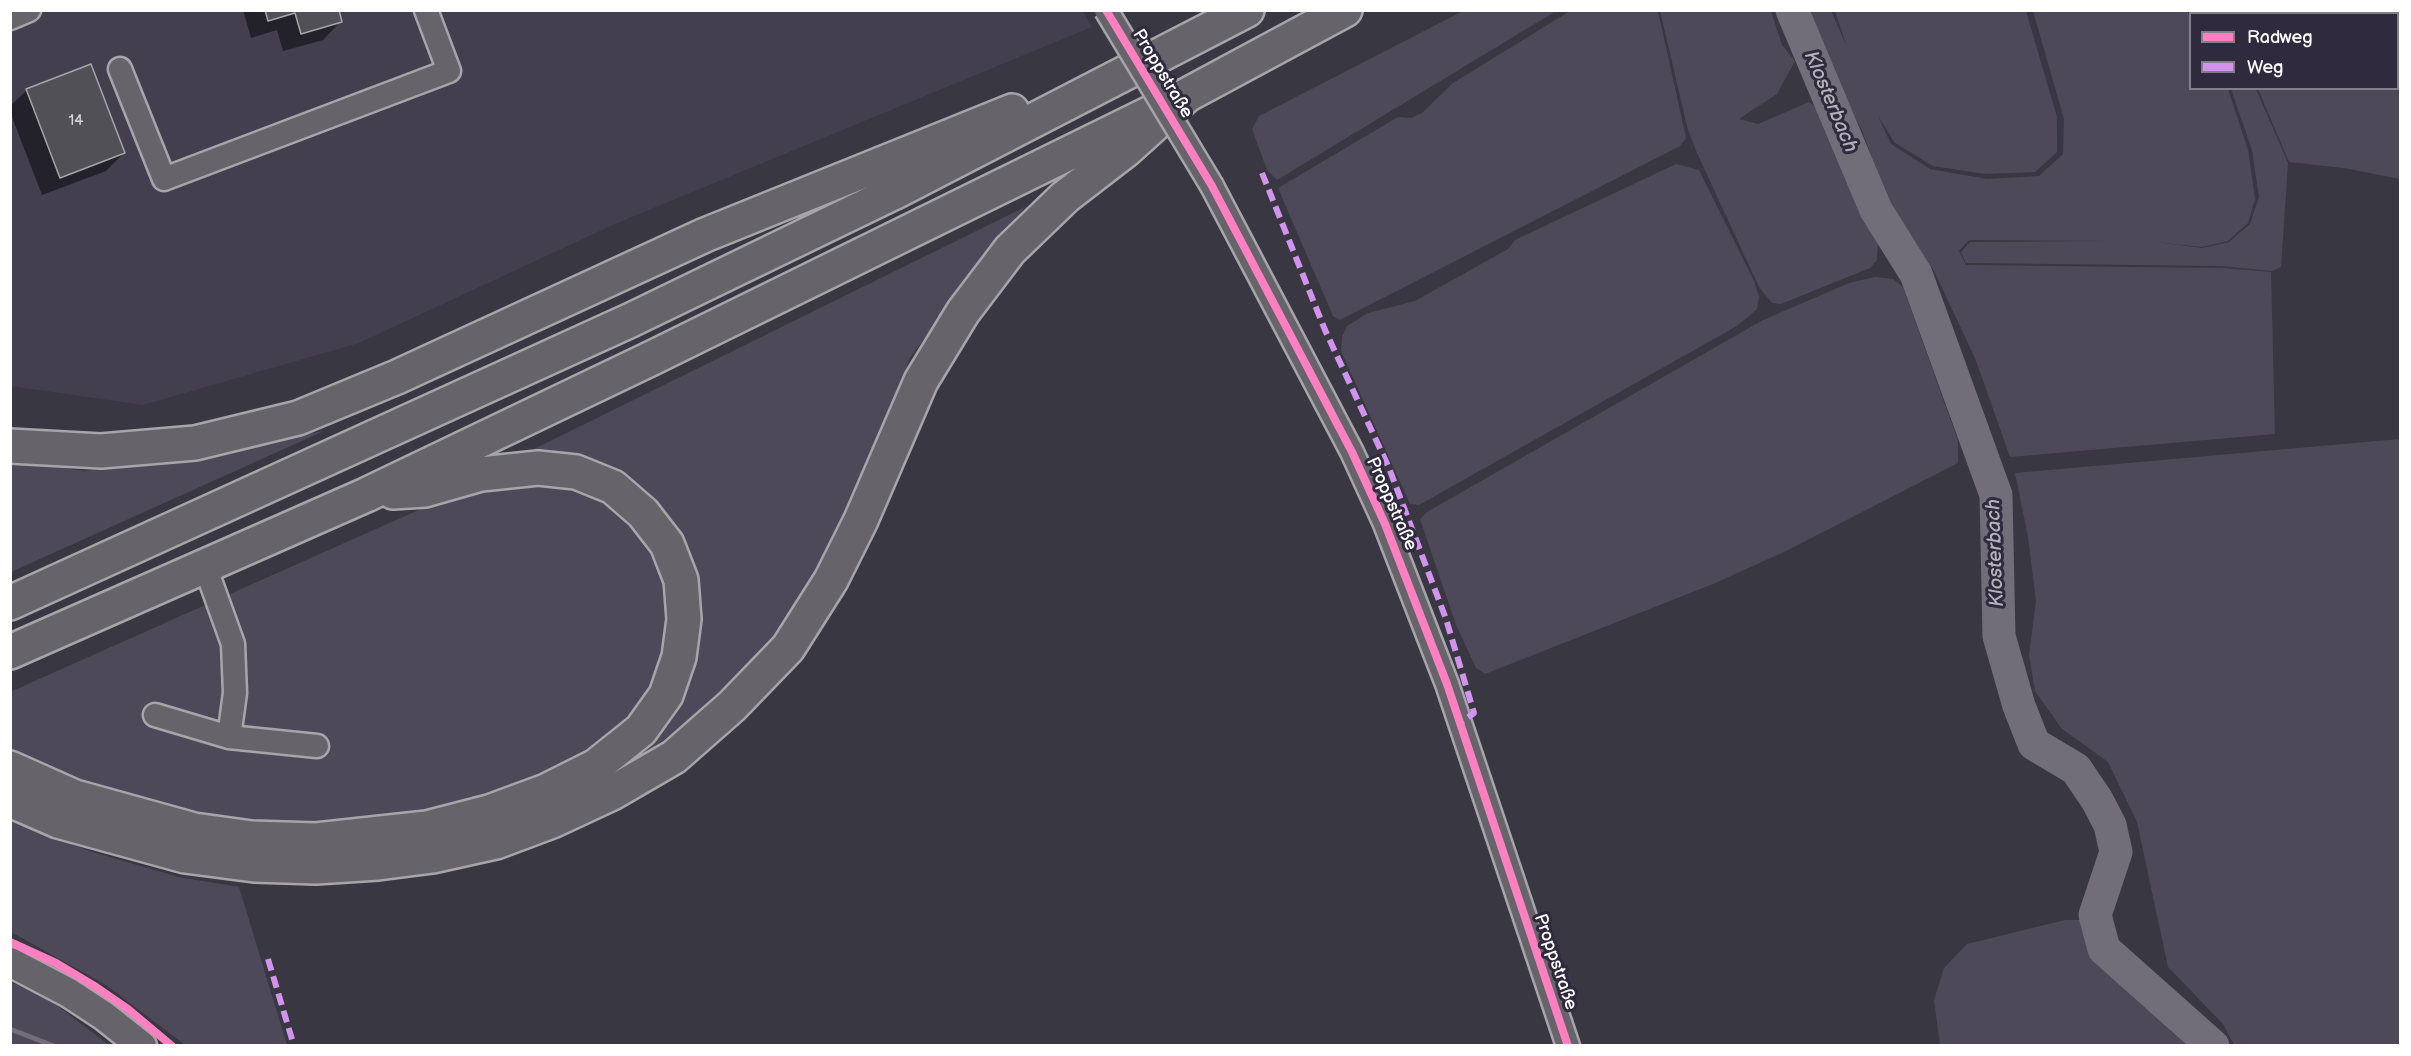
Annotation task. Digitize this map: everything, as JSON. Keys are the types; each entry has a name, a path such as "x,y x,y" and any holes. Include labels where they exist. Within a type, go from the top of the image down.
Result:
{"highway":[{"path":"10,603 336,457 632,320 893,193 1247,10"},
{"path":"10,652 366,495 652,358 1187,95 1345,10"},
{"path":"10,446 101,451 195,443 298,418 397,377 715,231 1003,114 1123,76"},
{"path":"10,800 58,820 185,856 254,865 316,867 378,863 433,856 496,842 552,821 612,793 674,757 732,705 788,648 836,570 861,520 921,381 963,312 1010,250 1065,197 1126,150 1187,95"},
{"path":"10,768 75,797 194,830 252,838 316,840 427,828 489,812 546,791 596,766 641,730 666,695 679,657 684,619 681,580 667,544 643,513 613,487 576,472 538,468 481,474 425,490 366,495"}],"main road":[{"path":"10,962 69,993 104,1016 142,1046"}],"street":[{"path":"10,18 29,10"},
{"path":"120,69 164,179 449,71 426,10"},
{"name":"Proppstraße","path":"1106,10 1212,186 1352,452 1385,524 1447,684 1568,1046"},
{"path":"206,566 233,644 235,693 229,737"},
{"path":"155,714 229,737 317,746"}],"shaded area":[{"path":"1082,10 1092,27 615,224 359,343 143,405 11,386 10,11"},
{"path":"1465,10 1556,11 1277,180 1267,170 1252,129 1259,116"},
{"path":"1570,11 1658,11 1686,138 1680,146 1340,320 1333,316 1278,188 1398,117 1411,118 1422,113 1453,83"},
{"path":"1660,11 1771,11 1782,45 1795,61 1777,94 1739,119 1758,124 1809,102 1827,114 1878,240 1877,260 1870,268 1781,304 1772,303 1759,287 1688,130"},
{"path":"1806,11 1831,11 1847,47 1835,11 2026,11 2057,117 2057,152 2035,172 1985,174 1933,166 1895,143 1878,116 1891,144 1930,169 1987,179 2039,176 2063,154 2064,119 2033,11 2187,11 2189,14 2189,90 2228,90 2248,150 2255,199 2248,223 2228,241 2202,247 2156,242 2202,248 2229,242 2250,224 2259,197 2252,150 2231,90 2256,90 2288,163 2281,267 2272,271 2221,266 1966,263 1961,252 1970,242 2110,241 1969,240 1959,251 1966,265 2222,268 2271,272 2275,434 2010,457 1975,358 1934,271 1886,197 1862,130 1835,83"},
{"path":"2400,11 2400,179 2344,168 2289,162 2258,90 2399,90 2399,12 2226,12"},
{"path":"1676,164 1699,170 1754,281 1759,297 1757,309 1737,326 1419,505 1410,504 1341,351 1342,337 1347,326 1368,313 1415,301 1508,249 1515,240"},
{"path":"1025,207 992,246 910,358 856,496 801,601 733,689 616,775 610,763 653,729 694,586 612,470 534,449"},
{"path":"1875,277 1893,279 1903,287 1958,441 1958,463 1786,551 1713,584 1485,674 1476,668 1456,625 1420,519 1427,512 1763,320 1849,283"},
{"path":"324,431 11,572 11,461 85,471"},
{"path":"2400,439 2400,1045 2234,1045 2223,1024 2168,967 2137,822 2108,762 2061,728 2035,691 2029,655 2036,601 2028,537 2015,473"},
{"path":"532,478 589,488 641,525 672,589 670,645 638,715 572,767 487,800 406,821 314,830 186,814 63,776 11,749 10,692 423,508 484,486"},
{"path":"11,818 89,851 179,877 239,887 287,1045 185,1045 106,985 11,932"},
{"path":"2065,920 2084,920 2104,970 2191,1045 1940,1045 1934,1000 1944,968 1967,944"},
{"path":"10,982 46,997 109,1045 11,1045"}],"building":[{"path":"265,10 339,10 342,22 301,34 295,13 268,21"},
{"path":"91,64 125,153 60,178 26,89"}],"waterway":[{"name":"Klosterbach","path":"1792,10 1876,210 1916,274 1996,495 1999,636 2019,706 2034,744 2076,769 2097,800 2110,825 2116,852 2095,915 2104,949 2213,1046"},
{"path":"10,1029 54,1046"}],"marked path":[{"path":"1262,173 1325,330 1389,468 1446,619 1474,713 1460,723"},
{"path":"268,959 294,1046"}],"cycle path":[{"path":"1106,10 1212,186 1352,452 1385,524 1447,684 1568,1046"},
{"path":"10,942 56,963 96,987 128,1009 172,1046"}]}
